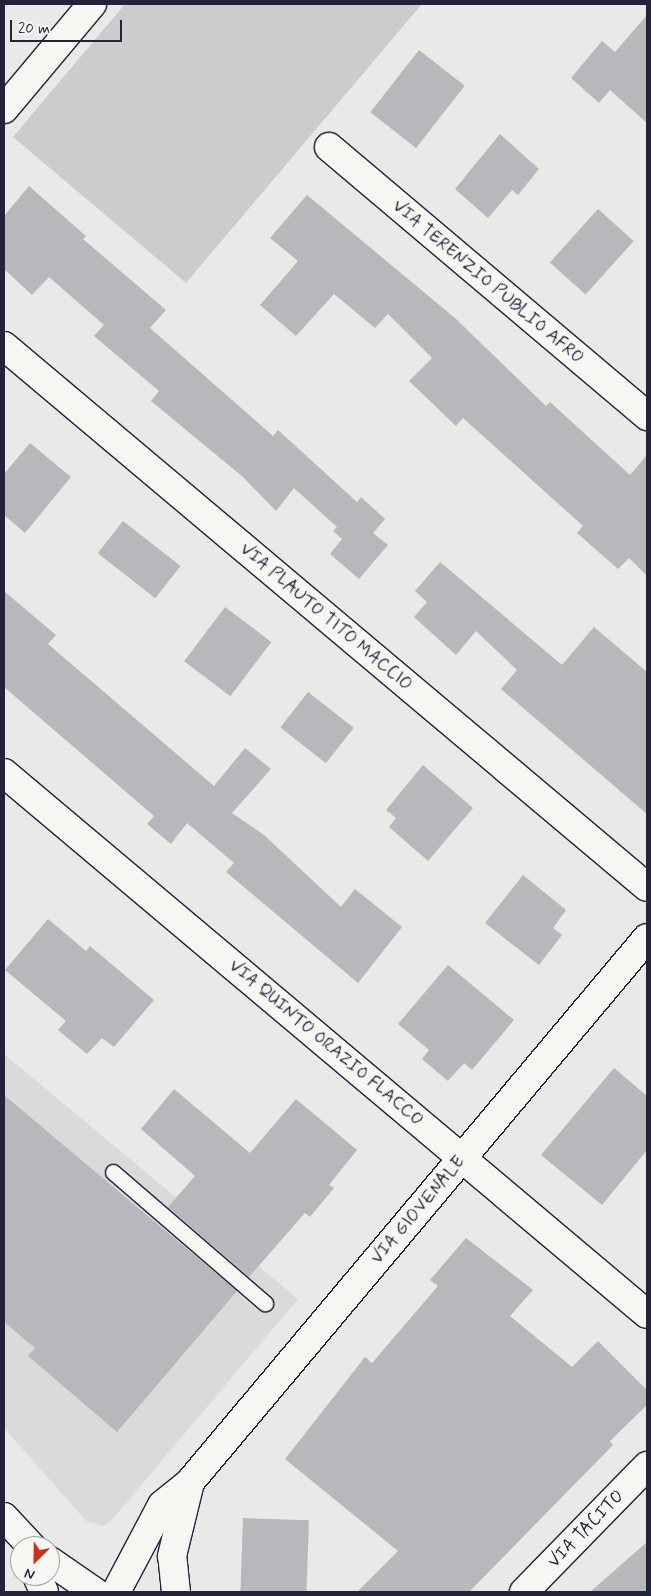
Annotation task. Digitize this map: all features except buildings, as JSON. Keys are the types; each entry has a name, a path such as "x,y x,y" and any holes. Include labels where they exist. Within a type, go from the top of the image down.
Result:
{"street":[{"path":"4,109 92,4"},
{"name":"VIA TERENZIO PUBLIO AFRO","path":"329,148 647,416"},
{"name":"VIA PLAUTO TITO MACCIO","path":"4,346 647,888"},
{"name":"VIA QUINTO ORAZIO FLACCO","path":"4,773 647,1314"},
{"name":"VIA GIOVENALE","path":"116,1592 162,1505 190,1482 647,938"},
{"name":"VIA TACITO","path":"524,1592 647,1466"},
{"name":"VIA GIOVENALE","path":"176,1592 172,1556 190,1482"},
{"path":"4,1517 22,1536"},
{"path":"60,1568 95,1592"}],"lane":[{"path":"113,1172 265,1303"}],"shaded area":[{"path":"125,4 422,4 186,283 13,137"},
{"path":"4,1054 298,1299 111,1521 103,1526 87,1522 4,1428"}]}
